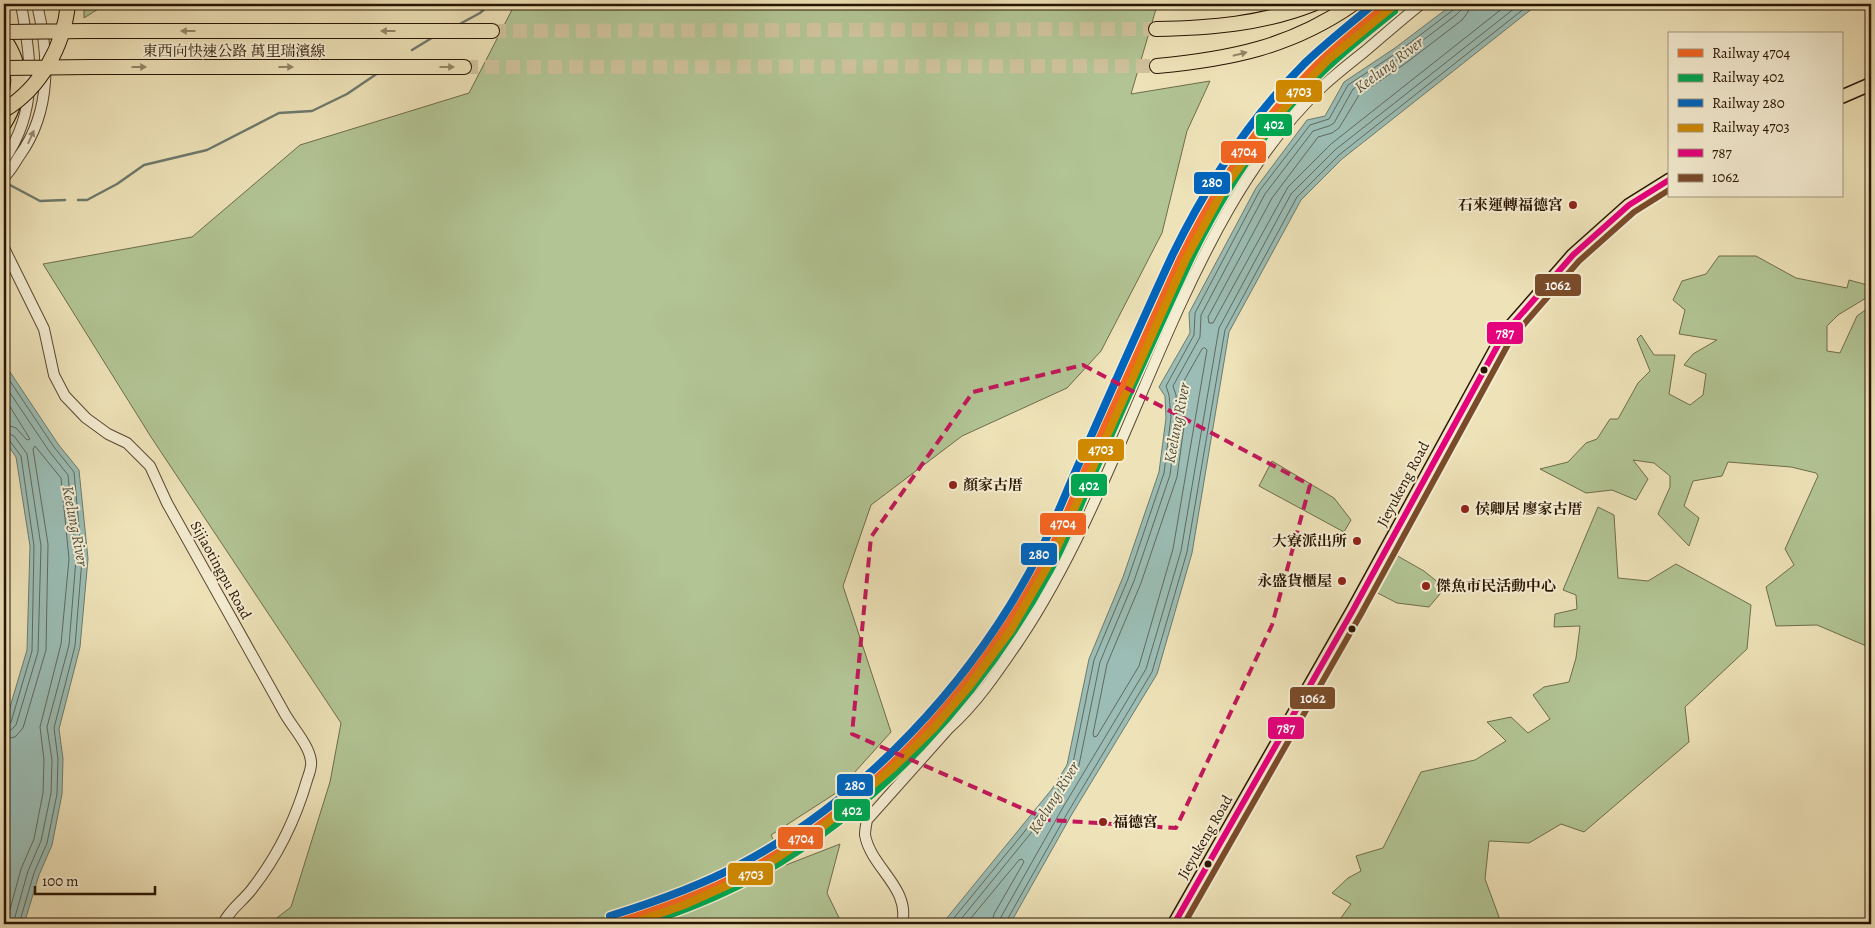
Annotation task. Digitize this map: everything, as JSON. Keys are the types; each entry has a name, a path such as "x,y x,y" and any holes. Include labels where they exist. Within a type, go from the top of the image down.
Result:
{"highway":[{"path":"4,110 27,92 40,77 58,48 68,4"},
{"path":"1156,30 1244,24 1313,4"},
{"path":"1158,66 1228,58 1256,50 1290,38 1353,4"},
{"name":"東西向快速公路 萬里瑞濱線","path":"4,32 492,31"},
{"path":"4,39 16,62 18,93 4,124"},
{"name":"東西向快速公路 萬里瑞濱線","path":"4,68 464,67"}],"main road":[{"path":"1842,97 1871,84"},
{"name":"Jieyukeng Road","path":"1174,924 1367,585 1504,334 1573,255 1630,205 1668,181"}],"street":[{"path":"4,160 20,129 29,98 31,71 29,46 21,4"},
{"path":"5,177 26,147 39,118 45,91 44,46 37,4"},
{"path":"902,924 904,915 903,905 898,893 868,844 865,833 867,820 949,728 964,714 1006,660 1039,609 1065,562 1095,499 1150,371 1197,271 1230,207 1263,156 1295,116 1324,86 1421,4"},
{"name":"Sijiaotingpu Road","path":"4,248 44,329 54,375 64,396 96,426 127,443 150,466 181,529 280,707 304,745 311,761 303,794 288,831 252,889 226,917 223,924"}],"highlighted area":[{"path":"1083,365 1310,485 1272,625 1176,828 1049,820 852,734 871,537 973,392"}],"green space":[{"path":"84,4 106,4 84,18"},
{"path":"515,4 1177,4 1156,9 1131,94 1210,81 1187,131 1162,233 1101,351 1067,388 962,436 871,505 843,586 891,732 836,793 771,835 786,865 840,844 827,893 842,924 269,924 291,907 330,782 341,723 151,437 43,264 192,237 300,145 469,93"},
{"path":"1719,256 1756,256 1796,278 1847,288 1849,280 1871,286 1871,295 1838,315 1827,326 1827,351 1840,353 1857,316 1871,306 1871,648 1817,625 1776,626 1766,587 1794,565 1785,549 1818,476 1816,473 1791,467 1728,462 1722,476 1693,481 1684,506 1699,518 1689,546 1658,514 1670,487 1670,476 1654,463 1633,460 1648,479 1636,500 1612,490 1586,493 1540,469 1568,462 1586,443 1597,439 1610,419 1618,419 1638,383 1650,371 1637,339 1641,335 1654,355 1675,355 1669,394 1690,405 1703,395 1706,374 1684,365 1693,354 1717,340 1679,334 1685,310 1673,300 1682,281 1706,274"},
{"path":"1272,461 1334,498 1351,520 1344,532 1259,486"},
{"path":"1598,507 1614,515 1618,578 1648,581 1676,564 1751,605 1747,649 1685,707 1689,742 1584,832 1561,824 1529,843 1489,841 1485,879 1499,917 1494,924 1342,924 1338,922 1351,904 1332,893 1348,878 1361,871 1356,856 1383,848 1421,772 1475,760 1506,741 1487,722 1511,717 1528,733 1550,719 1533,695 1544,687 1569,682 1576,658 1580,626 1554,627 1555,614 1577,609 1576,595 1563,590"},
{"path":"1380,546 1424,571 1445,588 1429,607 1397,603 1366,587 1376,569 1375,557"}],"water":[{"name":"Keelung River","path":"1453,4 1538,4 1342,159 1301,200 1229,332 1192,553 1157,674 1072,814 1010,924 942,924 1052,789 1067,765 1089,659 1123,577 1159,472 1166,418 1165,396 1159,387 1190,333 1189,313 1256,188 1307,120 1325,116 1344,82 1395,48"},
{"name":"Keelung River","path":"4,363 58,444 79,470 88,559 80,647 59,729 63,759 62,794 52,845 39,875 24,924 4,924 4,727 27,650 30,546 16,457 4,440"}],"waterway":[{"path":"456,26 480,13 490,4"},
{"path":"412,50 435,36"},
{"path":"78,200 87,200 117,184 144,165 207,150 279,113 312,111 347,94 378,73"},
{"path":"4,190 10,185 40,201 65,200"}],"tunnel":[{"path":"492,31 1156,29"},
{"path":"464,67 1157,66"}],"rail line":[{"name":"280","path":"610,916 710,879 741,864 787,837 830,806 872,771 911,733 947,692 981,649 1011,604 1037,558 1172,256 1214,179 1247,130 1285,84 1313,55 1374,4"},
{"name":"4704","path":"613,924 713,887 745,872 791,845 835,814 877,779 916,740 952,699 986,656 1016,611 1043,565 1180,260 1222,184 1254,137 1290,93 1329,54 1388,4"},
{"name":"4703","path":"630,924 684,905 737,881 762,868 819,830 893,768 934,728 968,688 1011,630 1052,559 1186,259 1225,187 1273,121 1309,80 1328,60 1396,4"},
{"name":"402","path":"642,924 683,910 723,893 796,852 840,820 882,785 922,746 958,705 992,662 1023,616 1057,558 1188,264 1229,188 1261,141 1298,96 1355,42 1394,11"}],"transit line":[{"name":"787","path":"1174,924 1353,610 1504,334 1573,255 1629,205 1668,181"},
{"name":"1062","path":"1184,924 1361,614 1511,339 1579,261 1634,212 1668,191"}],"place":[{"name":"石來運轉福德宮","path":"1573,205"},
{"name":"顏家古厝","path":"953,485"},
{"name":"侯卿居 廖家古厝","path":"1465,509"},
{"name":"大寮派出所","path":"1357,541"},
{"name":"永盛貨櫃屋","path":"1342,581"},
{"name":"傑魚市民活動中心","path":"1426,586"},
{"name":"福德宮","path":"1103,822"}]}
